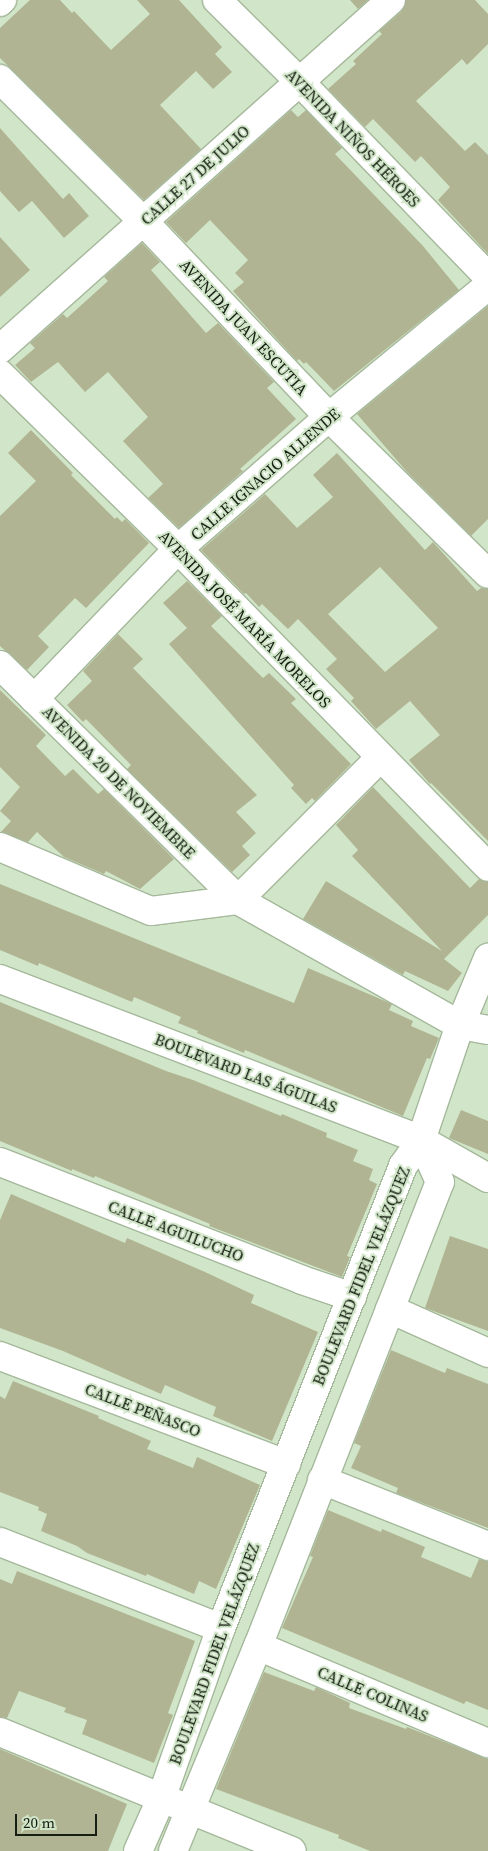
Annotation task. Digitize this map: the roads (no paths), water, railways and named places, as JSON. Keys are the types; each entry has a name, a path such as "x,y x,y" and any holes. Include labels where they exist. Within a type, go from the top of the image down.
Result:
{"street":[{"name":"AVENIDA NIÑOS HÉROES","path":"217,0 300,82 488,277"},
{"name":"CALLE 27 DE JULIO","path":"0,349 391,0"},
{"name":"AVENIDA JUAN ESCUTIA","path":"0,79 143,221 329,417 488,574"},
{"name":"CALLE IGNACIO ALLENDE","path":"34,699 178,549 329,417 488,286"},
{"name":"AVENIDA JOSÉ MARÍA MORELOS","path":"0,374 178,549 488,867"},
{"name":"AVENIDA 20 DE NOVIEMBRE","path":"0,665 238,900 460,1025 488,1030"},
{"path":"0,847 151,911 238,900 380,758"},
{"path":"421,1140 460,1025 488,958"},
{"name":"BOULEVARD LAS ÁGUILAS","path":"0,979 421,1140 488,1178"},
{"name":"BOULEVARD FIDEL VELÁZQUEZ","path":"138,1851 161,1799 221,1628 403,1166 421,1140"},
{"name":"BOULEVARD FIDEL VELÁZQUEZ","path":"173,1851 258,1646 440,1182 421,1140"},
{"name":"CALLE AGUILUCHO","path":"0,1162 302,1280 352,1297"},
{"path":"390,1309 488,1353"},
{"name":"CALLE PEÑASCO","path":"0,1356 286,1464"},
{"path":"322,1480 488,1546"},
{"path":"0,1542 221,1628"},
{"name":"CALLE COLINAS","path":"258,1646 488,1743"},
{"path":"0,1732 292,1851"}]}
